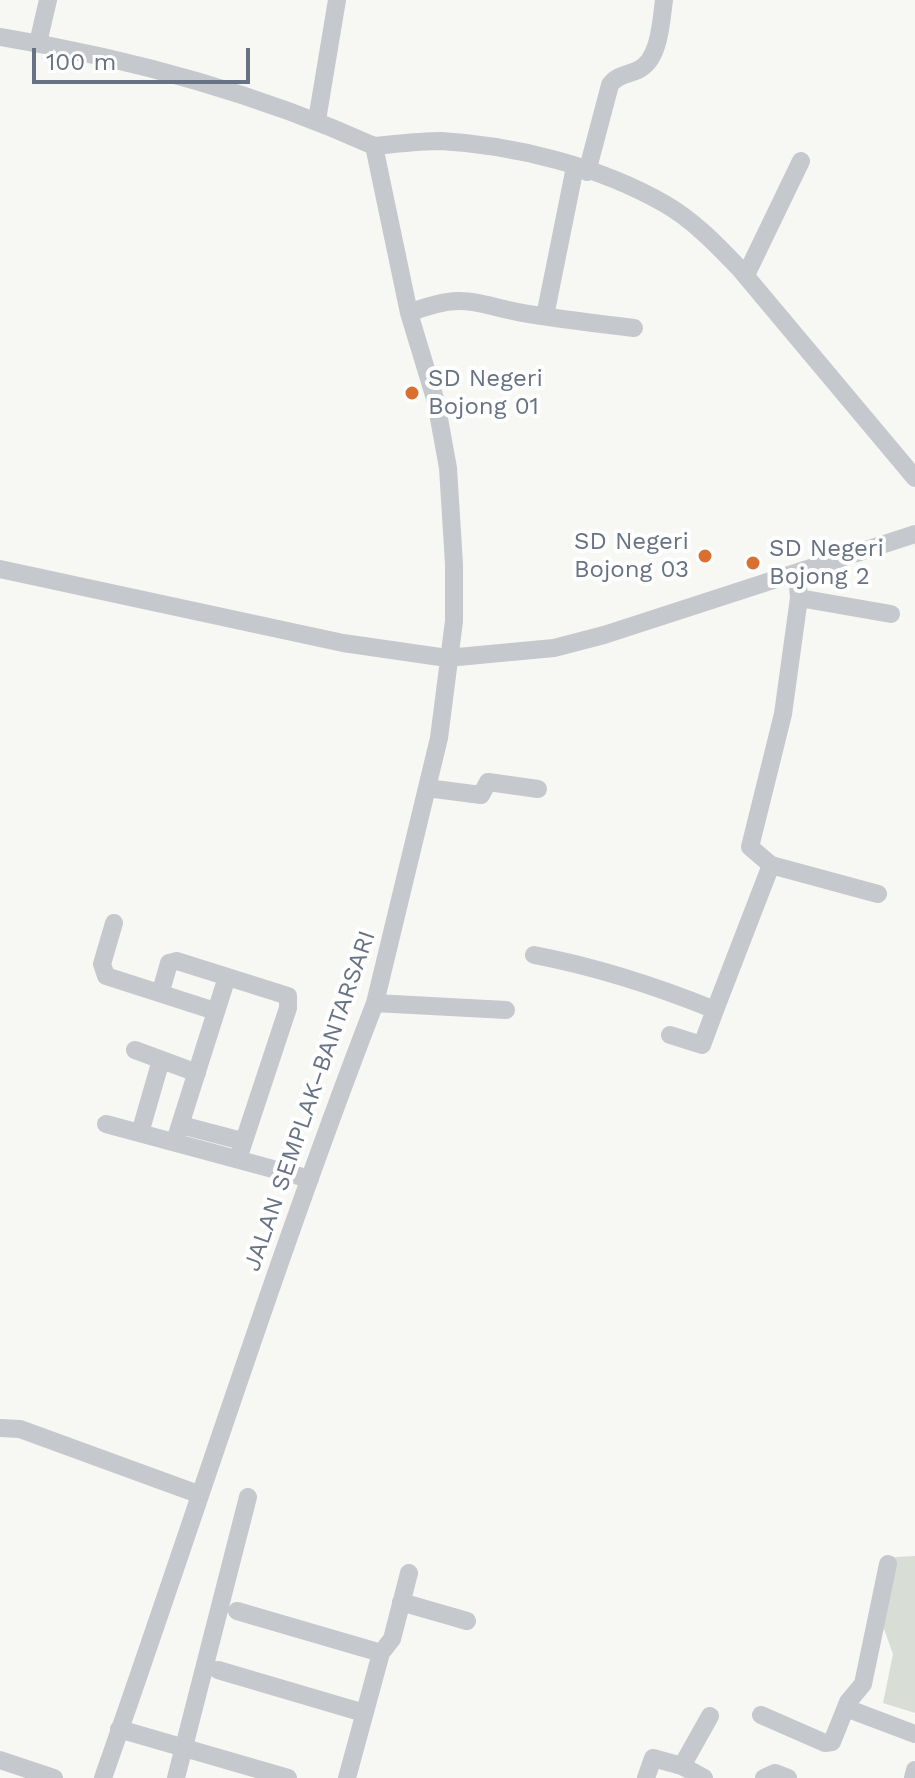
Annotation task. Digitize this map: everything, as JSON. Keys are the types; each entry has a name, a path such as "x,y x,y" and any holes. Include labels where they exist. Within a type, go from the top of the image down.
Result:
{"street":[{"path":"38,43 48,0"},
{"path":"317,120 337,0"},
{"path":"545,316 581,169 610,85 616,78 641,68 651,59 664,0"},
{"path":"0,37 38,43 249,97 317,120 374,146 439,141 470,144 581,169 666,204 710,238 746,275 915,478"},
{"name":"JALAN SEMPLAK–BANTARSARI","path":"103,1778 198,1494 375,1003 439,738 454,621 448,468 425,358 409,313 374,146"},
{"path":"746,275 801,161"},
{"path":"409,313 459,298 545,316 634,328"},
{"path":"0,569 343,643 447,658 554,648 650,622 915,534"},
{"path":"797,573 799,598 783,714 750,845 771,865 878,894"},
{"path":"799,598 891,614"},
{"path":"427,788 481,795 488,782 538,789"},
{"path":"670,1035 702,1045 771,865"},
{"path":"114,923 101,970 106,976 161,991 215,1011"},
{"path":"534,955 584,965 667,990 715,1010"},
{"path":"161,991 172,960 285,995 289,1000 240,1150"},
{"path":"178,1133 227,977"},
{"path":"375,1003 506,1010"},
{"path":"135,1050 197,1073"},
{"path":"140,1133 161,1060"},
{"path":"106,1124 140,1133 178,1133 240,1150 310,1179"},
{"path":"0,1428 20,1429 198,1494"},
{"path":"176,1778 248,1497"},
{"path":"761,1715 829,1744 846,1708 863,1684 888,1564"},
{"path":"347,1778 381,1653 392,1639 409,1573"},
{"path":"401,1602 467,1621"},
{"path":"237,1611 381,1653"},
{"path":"218,1670 364,1713"},
{"path":"846,1708 915,1734"},
{"path":"682,1766 710,1716"},
{"path":"119,1729 288,1778"},
{"path":"646,1778 653,1758 682,1766 704,1778"},
{"path":"0,1760 54,1778"},
{"path":"913,1778 915,1770"},
{"path":"764,1778 775,1773 788,1778"}],"shaded area":[{"path":"915,1556 915,1713 883,1703 893,1654 876,1607 881,1558"}],"place":[{"name":"SD Negeri Bojong 01","path":"412,393"},
{"name":"SD Negeri Bojong 03","path":"705,556"},
{"name":"SD Negeri Bojong 2","path":"753,563"}]}
